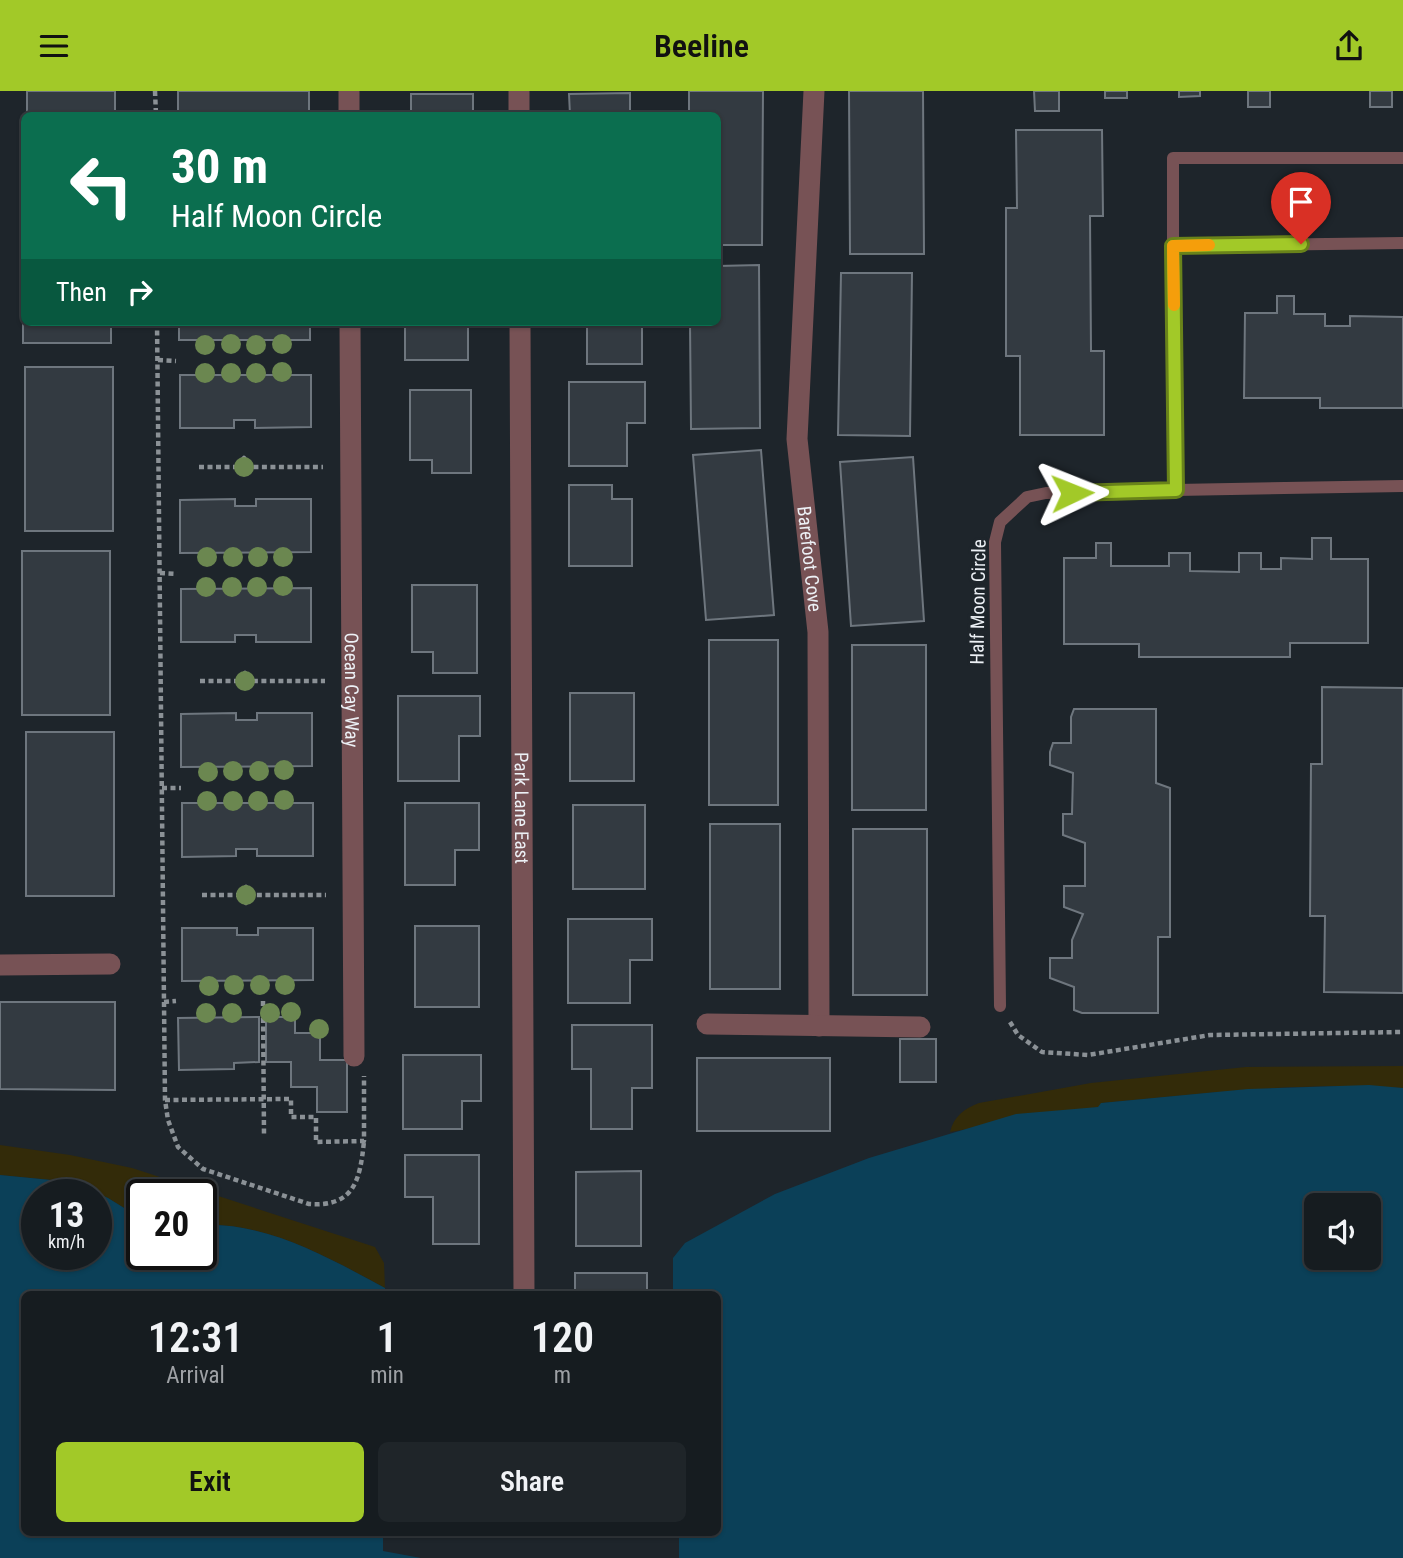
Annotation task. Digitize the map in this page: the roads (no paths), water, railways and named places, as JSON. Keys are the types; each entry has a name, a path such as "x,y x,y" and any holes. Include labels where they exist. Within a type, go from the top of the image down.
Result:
{"street":[{"path":"349,91 349,112"},
{"path":"519,91 519,112"},
{"name":"Barefoot Cove","path":"814,91 797,439 818,632 819,1026"},
{"name":"Ocean Cay Way","path":"351,326 359,1062"},
{"name":"Park Lane East","path":"520,326 524,1291"},
{"path":"0,965 110,964"},
{"path":"707,1024 920,1027"}],"lane":[{"path":"1176,490 1172,158 1403,158"},
{"path":"1173,246 1403,243"},
{"name":"Half Moon Circle","path":"1000,1006 995,542 1000,522 1027,497 1046,493 1403,486"}],"water":[{"path":"1369,1085 1403,1088 1403,1558 679,1558 679,1536 721,1536 721,1291 673,1291 673,1258 685,1243 775,1194 869,1158 1016,1114 1098,1107 1101,1103 1248,1089"},
{"path":"0,1175 41,1179 21,1179 21,1270 112,1270 112,1200 126,1209 126,1270 217,1270 217,1226 226,1226 250,1229 297,1244 385,1288 385,1291 21,1291 21,1536 383,1536 383,1551 421,1558 0,1558"}]}
